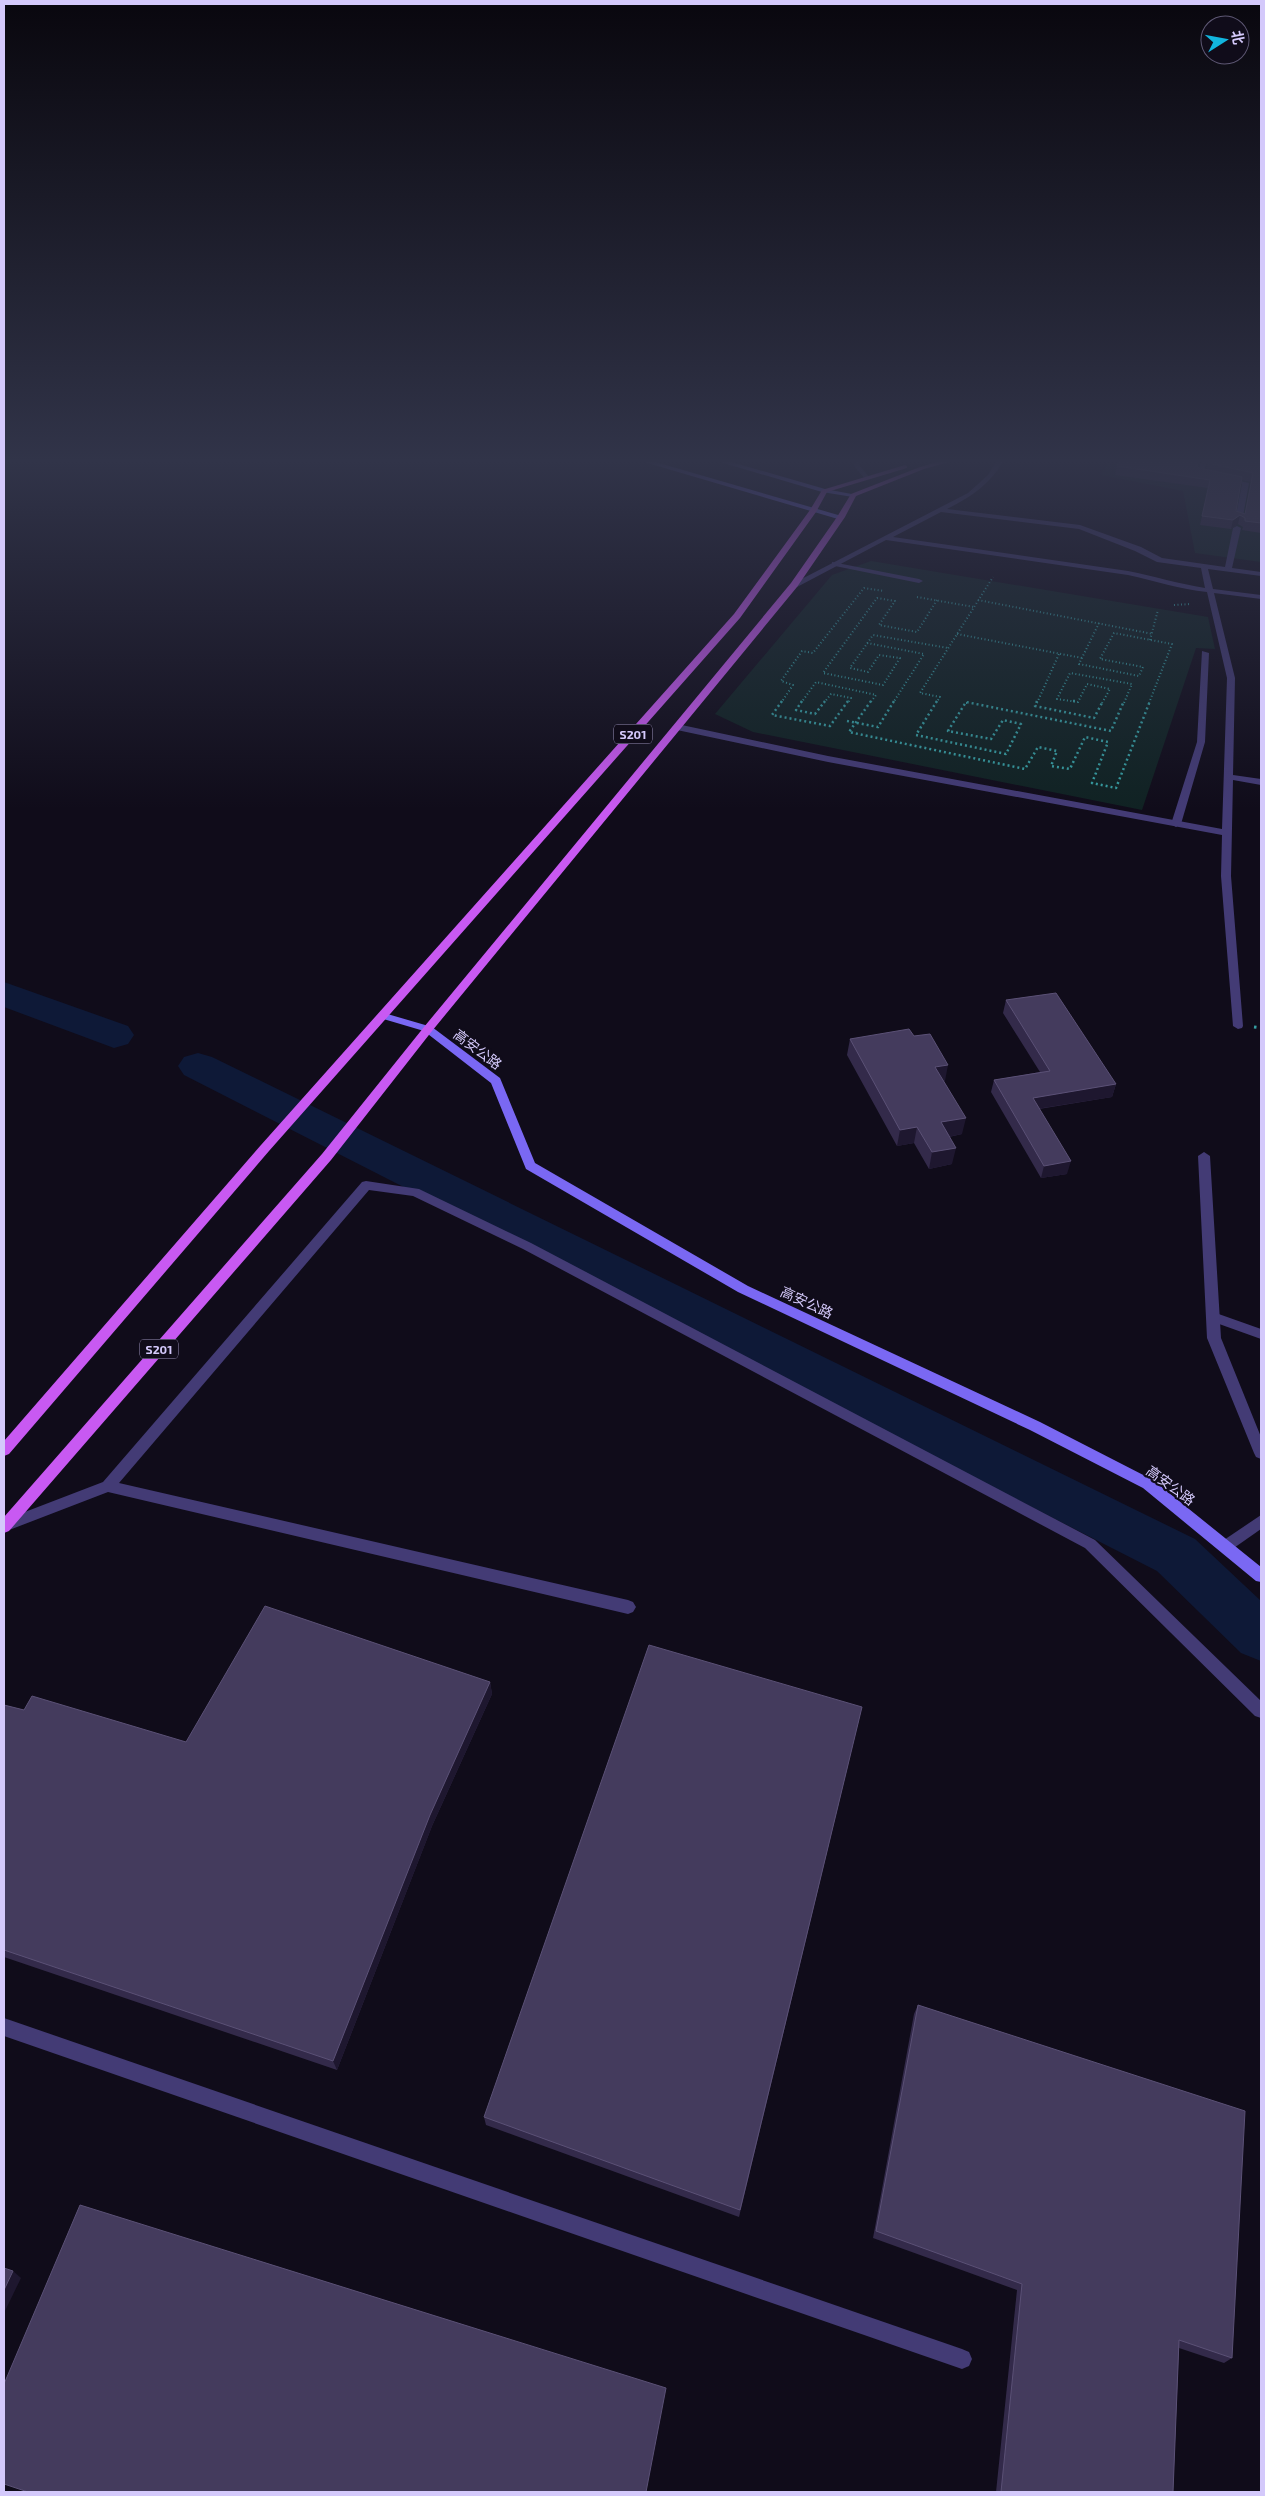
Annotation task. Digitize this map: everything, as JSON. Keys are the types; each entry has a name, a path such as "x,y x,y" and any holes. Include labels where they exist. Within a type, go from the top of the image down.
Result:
{"main road":[{"name":"S201","path":"4,1450 265,1148 349,1056 737,616 766,575"},
{"name":"S201","path":"4,1526 313,1172 801,575"}],"street":[{"name":"S201","path":"794,585 813,575"},
{"path":"892,575 919,581"},
{"path":"1137,575 1158,579 1182,587 1210,589 1261,597"},
{"path":"1206,575 1231,678 1226,876 1238,1026"},
{"path":"1176,824 1201,742 1205,653"},
{"path":"677,727 828,759 1227,833"},
{"path":"1229,777 1261,782"},
{"name":"高安公路","path":"384,1016 428,1029 496,1081 530,1166 743,1289 1035,1426 1148,1484 1261,1576"},
{"path":"1204,1156 1214,1338 1261,1453"},
{"path":"4,1526 108,1486 366,1185 415,1192 527,1246 1090,1544 1261,1711"},
{"path":"1213,1317 1261,1334"},
{"path":"108,1486 628,1607"},
{"path":"1226,1546 1261,1521"},
{"path":"4,2027 962,2359"}],"path":[{"path":"993,577 920,693 940,697 916,735 1006,754 1020,724 1003,720 991,739 948,731 966,702 1111,731 1132,684 1070,673 1057,699 1078,702 1087,684 1110,689 1094,718 1035,706 1059,654"},
{"path":"892,592 864,588 813,653 802,651 781,681 793,685 772,715 830,726 851,698 830,694 815,714 796,710 816,682 876,695 849,732 1025,768 1038,747 1057,751 1051,766 1070,769 1085,737 1108,742 1092,783 1116,788 1172,644 1114,634 1100,659 1143,667 1139,676 1079,664 1099,623"},
{"path":"910,595 974,607"},
{"path":"937,600 918,632 879,625 895,601 877,598 823,673 883,685 900,658 878,655 868,672 850,668 873,635 948,648"},
{"path":"978,600 1153,634"},
{"path":"1150,640 1158,610"},
{"path":"957,634 1082,658"},
{"path":"848,721 878,727 924,654 867,643"}],"shaded area":[{"path":"832,575 958,575 1208,617 1215,649 1196,648 1142,810 753,732 715,714"}],"building":[{"path":"1056,993 1116,1084 1033,1098 1071,1161 1044,1166 994,1080 1050,1071 1006,1000"},
{"path":"909,1029 914,1036 930,1034 948,1065 935,1067 966,1118 941,1122 956,1148 932,1152 917,1127 900,1130 850,1039"},
{"path":"265,1606 490,1682 430,1815 333,2061 4,1950 4,1705 24,1710 32,1696 186,1742"},
{"path":"649,1645 862,1707 740,2210 484,2117"},
{"path":"918,2005 1245,2111 1232,2358 1179,2340 1173,2492 1001,2492 1022,2284 876,2231"},
{"path":"80,2205 666,2388 646,2492 28,2492 4,2484 4,2384"},
{"path":"4,2268 13,2271 4,2290"}],"waterway":[{"path":"4,994 114,1035"},
{"path":"198,1066 1176,1555 1261,1636"}]}
